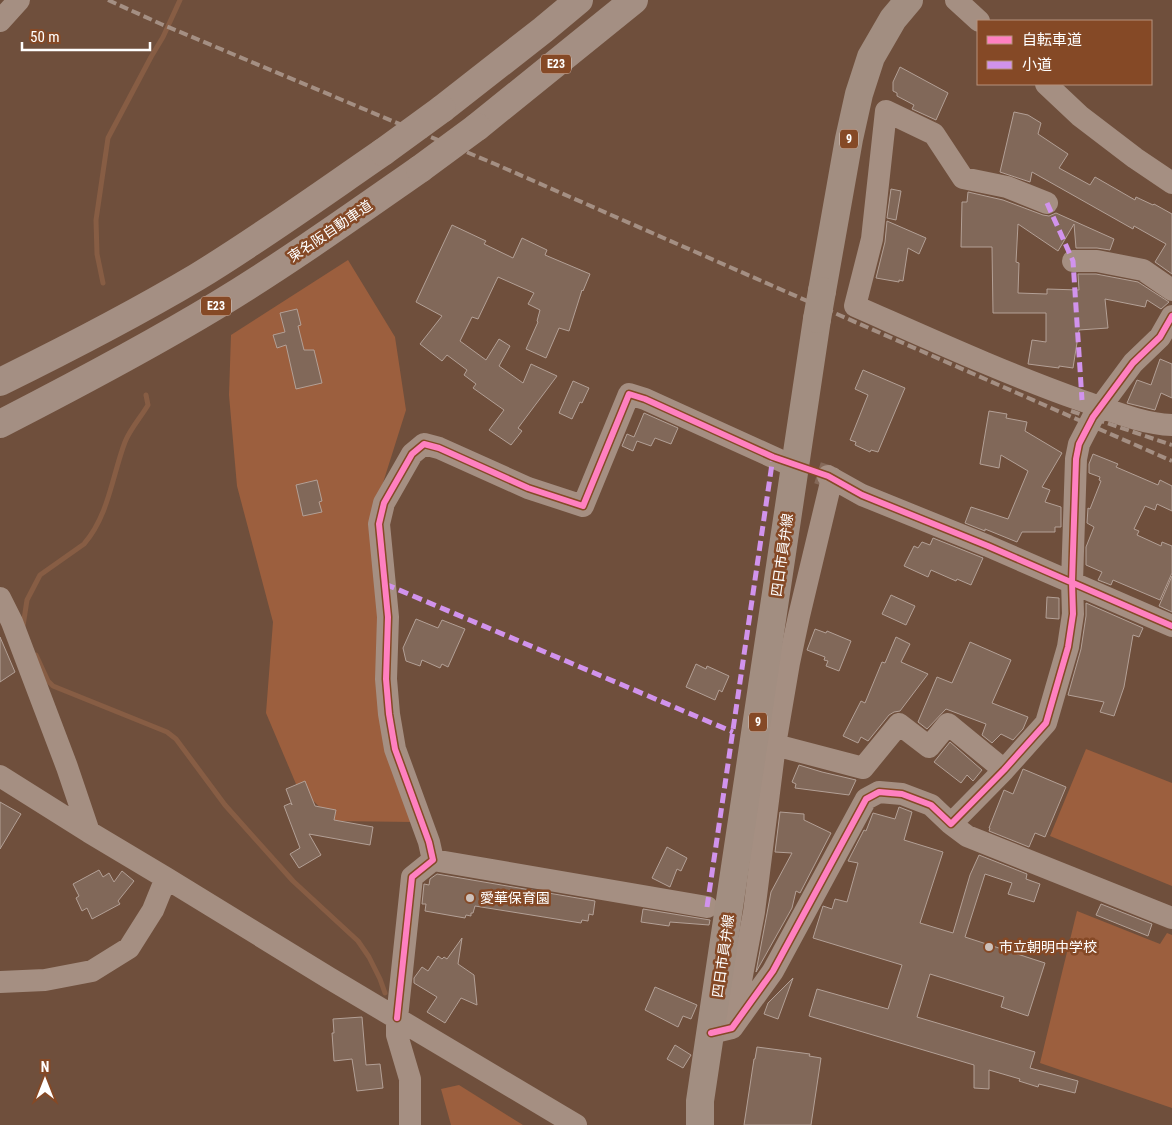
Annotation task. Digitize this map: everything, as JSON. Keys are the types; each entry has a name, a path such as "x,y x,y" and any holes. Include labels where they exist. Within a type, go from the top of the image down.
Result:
{"highway":[{"name":"E23","path":"0,382 86,340 197,276 301,209 442,110 579,0"},
{"name":"東名阪自動車道","path":"0,424 102,371 220,304 324,237 477,127 634,0"}],"main road":[{"name":"四日市員弁線","path":"700,1125 700,1101 722,1031 818,319 849,139 859,94 871,57 892,19 909,0"}],"street":[{"path":"0,21 19,0"},
{"path":"956,0 978,20"},
{"path":"1047,85 1080,116 1135,158 1172,183"},
{"path":"1047,203 1007,186 963,178 934,134 886,111 872,239 855,306 1048,390 1100,408 1159,425 1172,425"},
{"path":"1072,261 1096,261 1143,270 1172,290"},
{"path":"951,824 1004,770 1046,723 1068,647 1073,614 1072,582 1076,460 1079,444 1088,425 1133,362 1160,337 1172,316"},
{"path":"433,860 429,842 395,749 386,679 388,617 379,524 384,503 412,454 424,444 439,448 528,488 583,506 629,394 654,403 786,462"},
{"path":"722,1031 754,912 775,745 799,616 830,477 862,495 1072,582 1172,626"},
{"path":"0,598 12,622 67,767 88,832"},
{"path":"775,745 863,768 899,724 929,747 948,724 1004,770"},
{"path":"0,776 88,832 576,1125"},
{"path":"722,1031 773,971 866,799 879,792 902,794 931,806 967,836 1172,918"},
{"path":"410,1125 410,1080 397,1035 397,1018 412,877 433,860 706,908"},
{"path":"0,982 45,980 92,971 129,948 153,910 166,878"}],"shaded area":[{"path":"348,260 395,337 406,410 376,505 390,648 414,822 334,821 296,784 266,713 273,622 237,486 229,395 231,335"},
{"path":"1086,749 1172,783 1172,886 1050,836"},
{"path":"1077,911 1160,944 1167,933 1172,935 1172,1108 1040,1063"},
{"path":"459,1085 523,1125 451,1125 441,1089"}],"building":[{"path":"900,67 948,93 936,120 912,109 914,105 897,96 897,93 893,91 893,82"},
{"path":"1014,112 1028,115 1041,123 1038,134 1068,154 1059,168 1090,185 1095,177 1135,200 1136,197 1172,214 1172,274 1155,262 1166,244 1134,226 1133,229 1032,172 1030,182 1000,172"},
{"path":"891,189 901,191 896,220 887,218"},
{"path":"968,192 1003,200 1043,215 1049,216 1056,213 1114,239 1110,250 1076,248 1074,224 1058,251 1018,224 1016,262 1019,263 1018,293 1047,294 1047,289 1079,290 1078,274 1096,274 1138,282 1169,302 1161,309 1147,300 1145,307 1105,299 1108,328 1079,330 1073,368 1028,364 1032,340 1046,342 1046,313 993,313 992,247 961,247 962,202 967,202"},
{"path":"887,221 926,238 919,254 908,248 903,281 899,280 899,282 876,278 885,242"},
{"path":"452,225 486,241 484,244 513,258 522,238 547,250 545,255 590,274 582,290 569,331 559,328 546,358 526,349 538,322 540,310 528,304 534,293 498,277 478,319 472,317 460,341 486,360 499,339 510,346 499,366 523,383 531,364 557,376 518,428 522,431 511,445 489,430 504,410 473,388 476,384 464,375 467,370 447,355 442,361 420,344 442,316 416,302"},
{"path":"297,309 301,325 298,326 304,350 314,350 322,383 296,389 286,345 277,348 273,335 285,332 280,313"},
{"path":"1160,359 1172,364 1172,398 1161,393 1155,410 1127,403 1137,380 1151,385"},
{"path":"863,370 905,388 878,452 871,450 870,452 855,445 856,442 850,440 868,395 855,389"},
{"path":"573,381 589,388 572,419 559,413"},
{"path":"989,411 1007,414 1006,418 1027,422 1025,431 1062,453 1042,487 1050,490 1045,502 1061,507 1061,527 1055,527 1055,532 1022,532 1017,542 965,523 971,507 1008,519 1028,471 1001,455 999,468 980,464"},
{"path":"644,413 678,428 671,444 655,438 651,446 637,441 633,451 622,446 627,434 634,437"},
{"path":"1093,454 1118,464 1116,467 1158,485 1160,480 1172,486 1172,511 1157,504 1155,510 1145,506 1134,529 1139,531 1137,535 1161,546 1162,542 1172,546 1172,573 1160,600 1113,580 1111,585 1098,580 1102,572 1086,565 1086,547 1094,527 1087,523 1088,508 1090,509 1101,481 1099,480 1100,477 1089,473 1089,464"},
{"path":"317,480 322,501 319,502 322,512 303,516 296,485"},
{"path":"933,538 983,558 971,585 957,579 956,581 931,570 928,577 904,566 914,546 918,548 922,542 930,545"},
{"path":"1172,576 1172,612 1159,606"},
{"path":"891,595 915,606 906,625 882,614"},
{"path":"1047,597 1059,598 1059,619 1046,618"},
{"path":"1086,603 1143,628 1139,637 1133,635 1124,687 1114,716 1100,712 1104,702 1068,695 1081,649"},
{"path":"416,619 438,628 442,620 465,629 448,667 442,664 440,668 422,660 420,666 406,661 403,648"},
{"path":"815,629 826,633 827,631 851,641 839,671 826,666 828,661 824,660 825,657 807,650"},
{"path":"0,637 15,672 0,682"},
{"path":"896,637 910,644 901,662 928,674 900,711 889,715 868,741 861,737 858,743 843,736 861,701 865,703 882,662 885,663"},
{"path":"970,642 1011,660 992,703 1028,717 1023,729 1013,740 1001,734 992,743 982,735 986,724 946,709 927,729 918,722 937,677 952,683"},
{"path":"696,664 706,669 707,666 729,676 722,692 719,690 715,700 686,687"},
{"path":"950,742 982,770 973,781 967,775 961,783 934,762"},
{"path":"799,765 856,780 849,795 795,788 796,784 792,782"},
{"path":"1023,769 1066,787 1045,837 1035,833 1029,847 989,831 1004,790 1013,794"},
{"path":"305,781 315,806 336,810 334,820 373,827 370,845 309,834 321,855 299,868 290,854 300,848 284,806 291,803 292,805 286,789"},
{"path":"0,802 21,814 0,849"},
{"path":"899,807 912,812 904,840 943,852 920,923 953,933 970,875 979,855 1027,874 1026,879 1040,884 1034,902 1008,894 1012,883 985,874 965,937 1045,963 1028,1016 1001,1007 1004,997 930,974 917,1017 1035,1052 1030,1068 1078,1081 1075,1093 1039,1084 1038,1087 1019,1081 1020,1079 989,1070 989,1089 974,1088 974,1065 809,1016 817,989 888,1009 902,965 813,938 823,906 832,909 835,899 847,902 858,863 848,861 864,830 866,831 873,813 895,819"},
{"path":"780,812 804,814 804,820 831,833 800,893 796,891 792,908 756,972 771,892 792,853 775,852"},
{"path":"667,847 687,858 681,871 677,869 670,887 652,878"},
{"path":"99,870 103,877 109,873 114,882 122,871 134,881 118,901 120,904 92,919 87,908 82,911 76,898 79,896 73,884"},
{"path":"437,874 595,901 593,915 589,914 588,921 582,920 581,923 475,906 471,916 466,915 465,918 425,911 426,904 422,904 424,884 429,885 430,879"},
{"path":"1101,904 1152,924 1148,936 1096,915"},
{"path":"643,909 710,920 709,925 670,922 669,926 641,922"},
{"path":"462,938 458,964 474,975 477,1005 461,998 445,1023 427,1012 437,997 414,983 414,978 422,967 428,971 438,956 442,959 444,957 447,959"},
{"path":"793,978 778,1019 764,1014 768,1003"},
{"path":"655,987 697,1005 691,1019 683,1016 678,1027 645,1010"},
{"path":"362,1017 366,1065 380,1064 383,1088 357,1091 352,1059 334,1061 332,1033 334,1033 333,1019"},
{"path":"675,1045 691,1055 683,1068 667,1059"},
{"path":"757,1047 810,1054 809,1056 821,1058 811,1125 744,1125"}],"waterway":[{"path":"103,283 97,254 96,220 108,138 163,37 180,0"},
{"path":"23,626 27,600 40,575 84,544 99,521 105,508 125,442 148,405 146,395"},
{"path":"36,655 48,681 53,686 167,732 176,739 225,805 293,881 358,941 369,957 385,993"}],"tunnel":[{"path":"786,463 828,476"}],"railway":[{"path":"108,0 495,164 1172,461"},
{"path":"1071,411 1172,445"}],"marked path":[{"path":"1047,203 1073,261 1082,400"},
{"path":"707,907 773,457"},
{"path":"385,584 733,732"}],"cycle path":[{"path":"711,1033 732,1028 773,971 866,799 879,792 902,794 931,805 951,824 1004,770 1046,723 1068,647 1073,614 1072,582 1076,459 1079,444 1093,417 1133,363 1160,337 1172,316"},
{"path":"397,1018 412,877 433,860 429,842 395,749 389,714 386,679 388,617 379,524 384,503 412,454 424,444 439,448 528,488 583,506 629,394 645,399 773,457 828,476 862,495 988,546 1172,626"}],"place":[{"name":"愛華保育園","path":"470,898"},
{"name":"市立朝明中学校","path":"989,947"}]}
